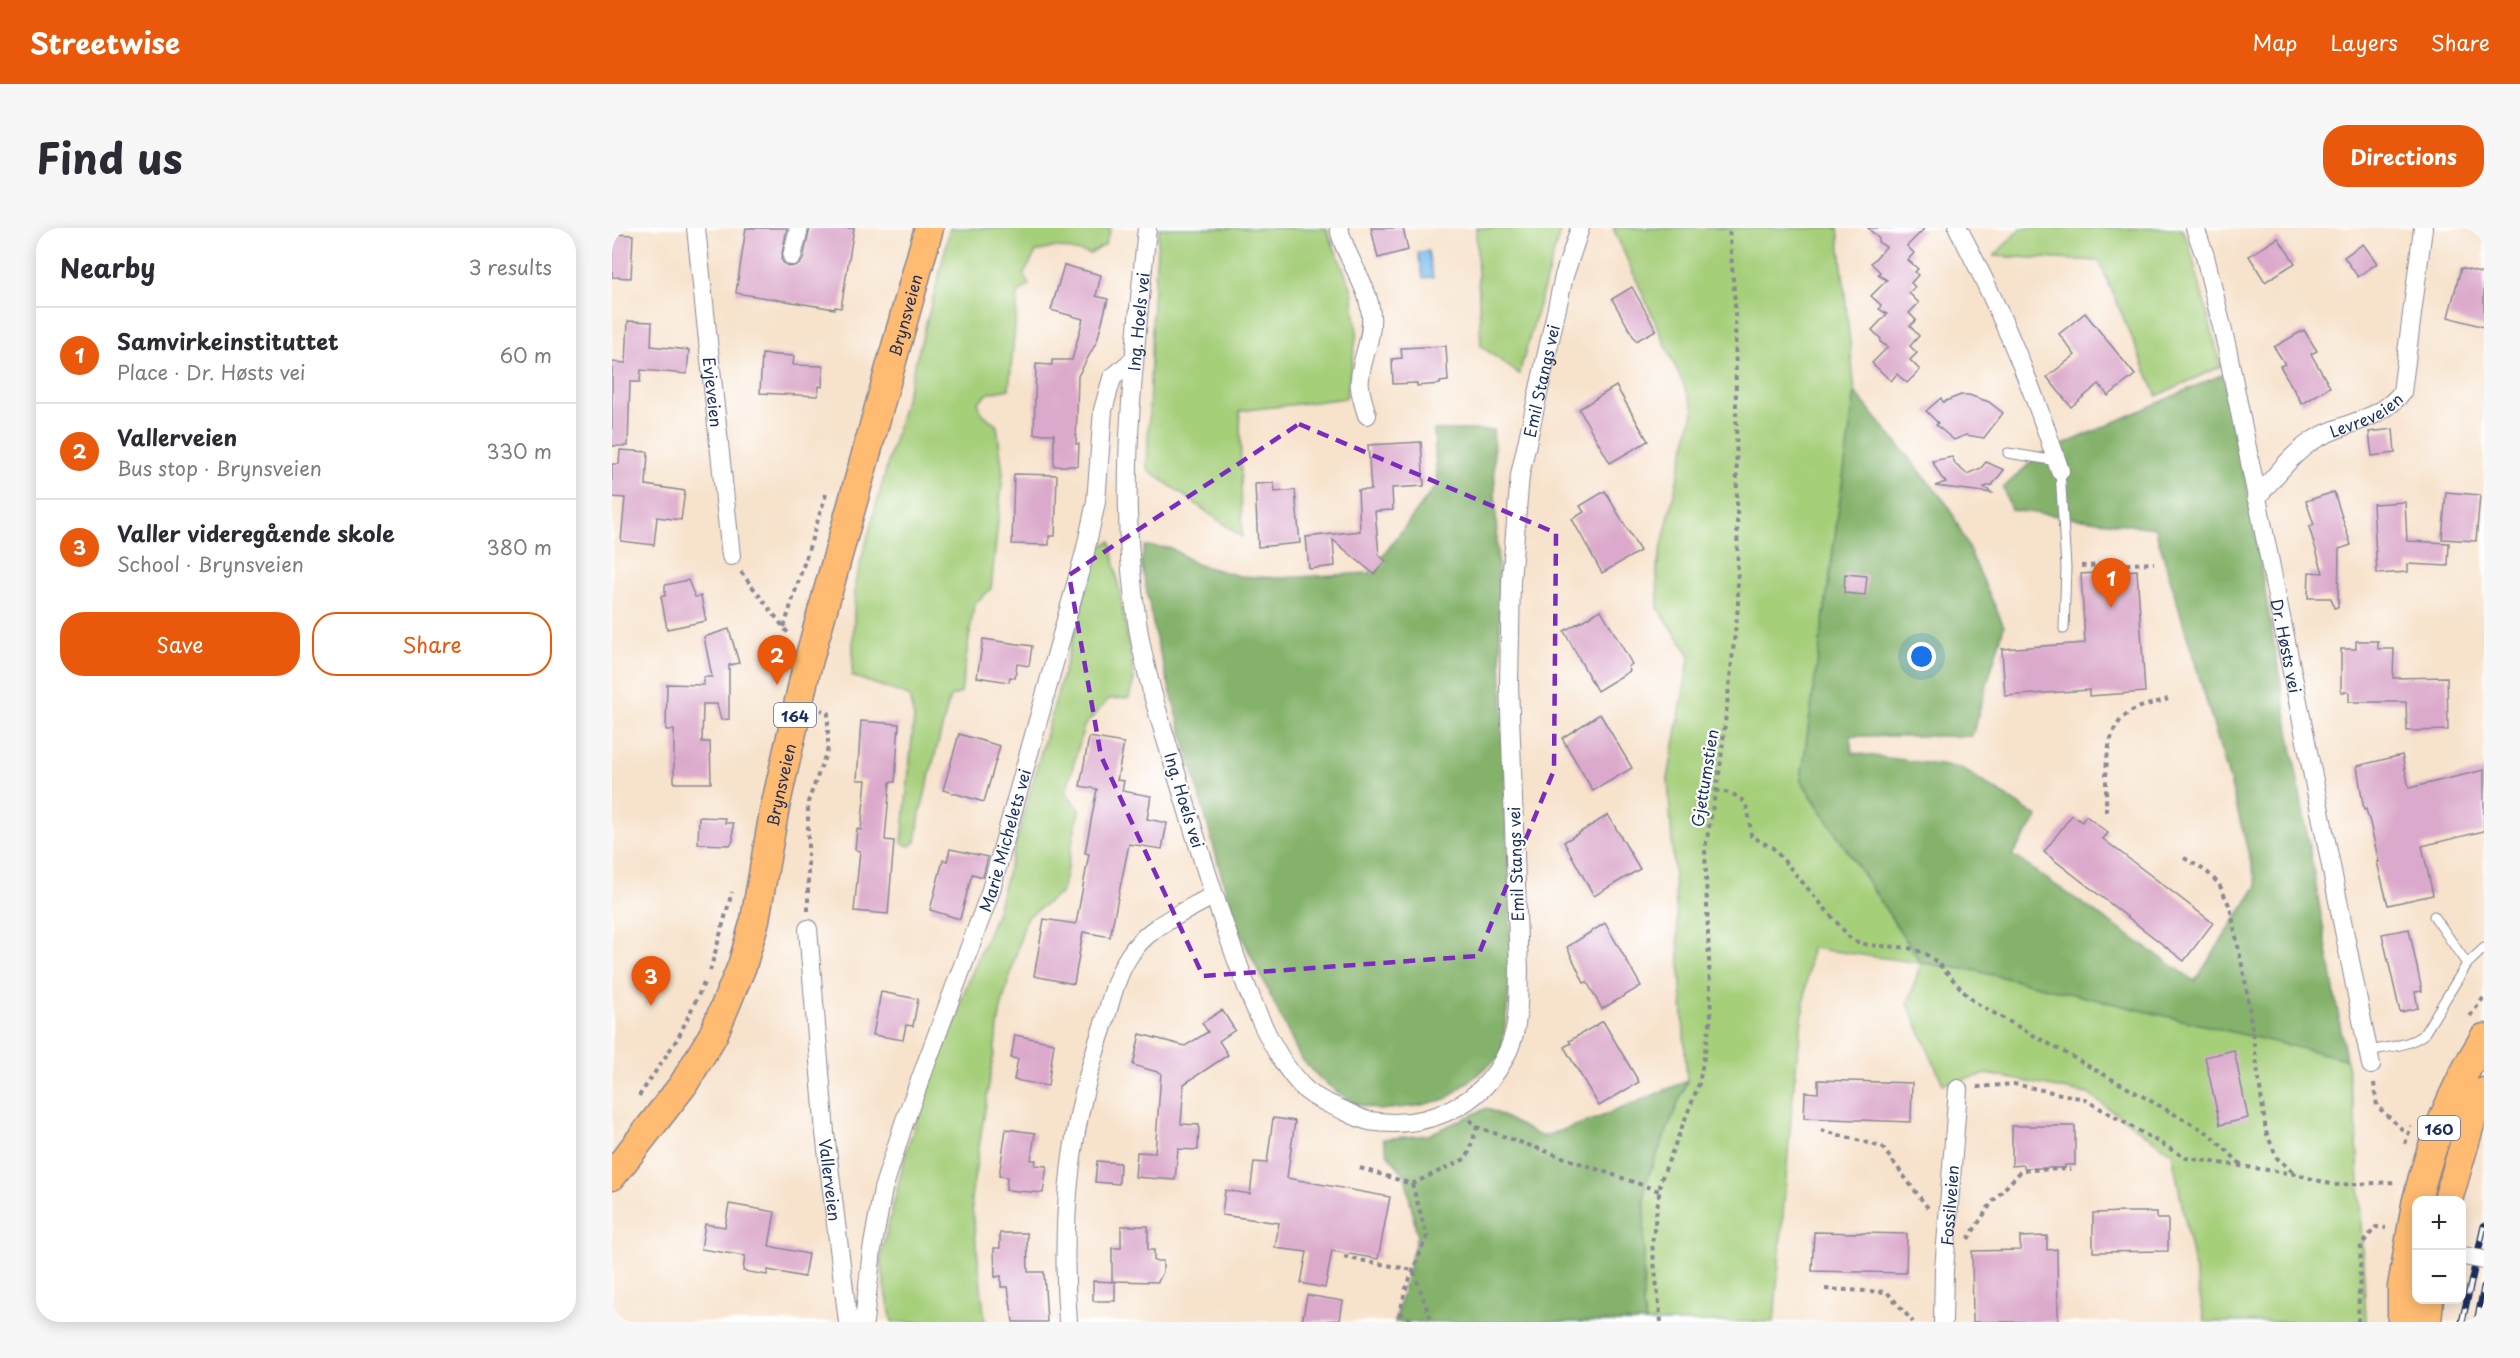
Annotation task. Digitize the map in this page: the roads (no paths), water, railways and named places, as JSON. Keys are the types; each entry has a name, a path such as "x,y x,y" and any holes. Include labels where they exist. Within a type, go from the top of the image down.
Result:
{"main road":[{"name":"Brynsveien","path":"612,1176 683,1085 713,1035 742,966 755,920 776,802 806,670 929,228"},
{"name":"160","path":"2402,1322 2405,1242 2411,1195 2446,1109 2484,1038"},
{"name":"160","path":"2449,1196 2471,1121 2484,1092"},
{"path":"2427,1322 2429,1304"}],"street":[{"name":"Evjeveien","path":"696,228 731,556"},
{"path":"792,256 799,228"},
{"name":"Ing. Hoels vei","path":"1147,228 1127,434 1130,561 1138,628 1153,696 1214,895"},
{"path":"1339,228 1341,240 1366,289 1371,315 1370,338 1359,380 1367,415"},
{"name":"Emil Stangs vei","path":"1214,895 1263,1025 1286,1067 1308,1092 1367,1120 1404,1122 1432,1119 1456,1108 1477,1093 1493,1076 1508,1050 1518,1016 1519,970 1509,684 1511,581 1520,475 1564,276 1580,228"},
{"path":"1958,228 1983,275 2011,338 2040,409 2059,466"},
{"name":"Dr. Høsts vei","path":"2195,228 2205,255 2227,348 2369,1058"},
{"name":"Levreveien","path":"2256,498 2295,454 2314,439 2378,413 2394,404 2402,392 2423,228"},
{"name":"Marie Michelets vei","path":"864,1322 872,1250 884,1189 903,1123 990,893 1085,552 1096,502 1103,410 1112,378 1134,359"},
{"path":"1068,1322 1064,1268 1065,1213 1072,1149 1088,1071 1113,994 1129,955 1152,931 1214,895"},
{"name":"Vallerveien","path":"808,929 825,1133 848,1322"},
{"name":"Fossilveien","path":"1943,1322 1946,1241 1958,1089"},
{"path":"2466,1257 2484,1260"}],"lane":[{"path":"2008,453 2059,466 2066,567 2064,628"},
{"path":"2434,916 2467,964"},
{"path":"2369,1058 2417,1040 2424,1034 2467,964 2484,948"}],"water":[{"path":"1428,251 1433,277 1423,278 1418,253"}],"railway":[{"path":"2462,1322 2484,1226"},
{"path":"2477,1322 2484,1287"}],"place":[{"name":"Samvirkeinstituttet","path":"2111,608"},
{"name":"Vallerveien","path":"777,685"},
{"name":"Valler videregående skole","path":"651,1006"}]}
